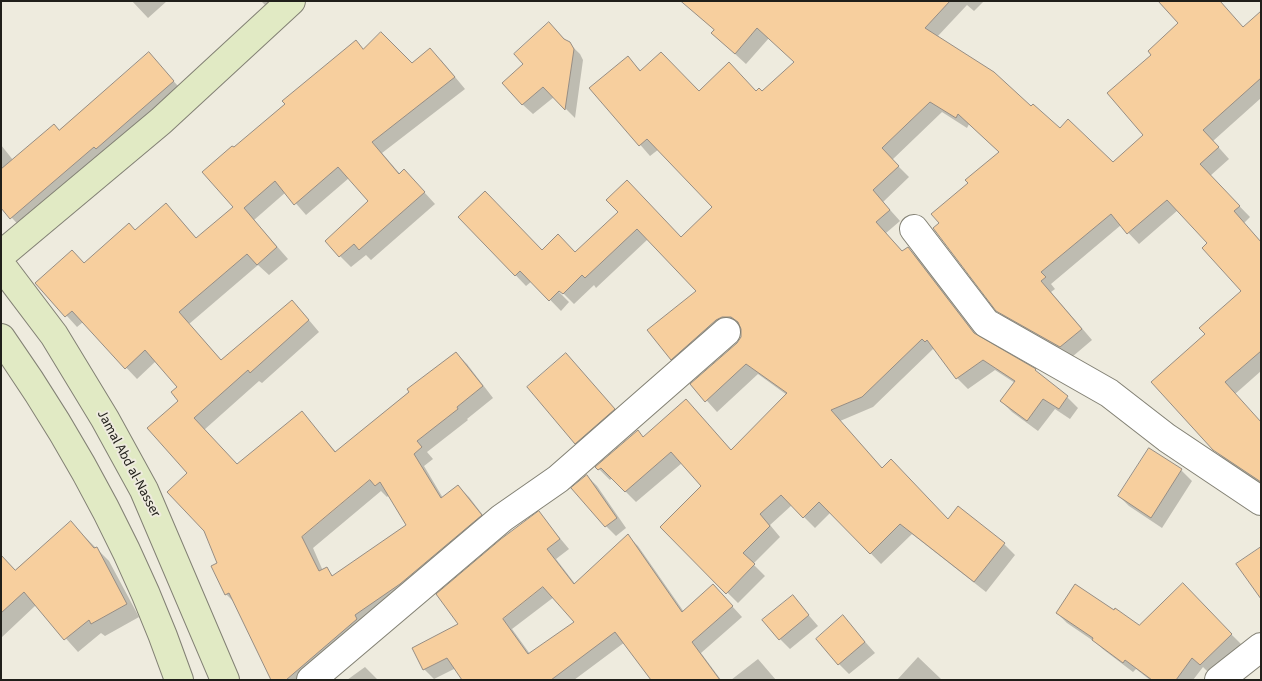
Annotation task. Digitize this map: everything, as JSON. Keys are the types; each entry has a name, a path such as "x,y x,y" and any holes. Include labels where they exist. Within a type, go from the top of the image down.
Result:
{"main road":[{"path":"1,255 161,121 291,1"},
{"name":"Jamal Abd al-Nasser","path":"1,265 54,335 105,419 144,490 225,680"},
{"path":"1,338 37,390 104,506 162,631 179,680"}],"street":[{"path":"914,229 986,323 1109,393 1167,438 1261,501"},
{"path":"312,680 502,518 558,478 726,332"},
{"path":"1219,680 1261,647"}],"building":[{"path":"681,1 950,1 925,28 994,72 1031,106 1033,104 1060,128 1068,119 1113,162 1143,135 1107,93 1151,55 1148,51 1178,23 1158,1 1220,1 1243,27 1261,11 1261,78 1203,130 1219,147 1200,164 1240,206 1234,211 1261,242 1261,351 1225,382 1261,422 1261,482 1213,450 1151,382 1205,334 1199,328 1241,291 1202,248 1207,243 1167,200 1127,234 1111,214 1041,272 1046,277 1041,281 1082,329 1060,347 996,311 933,228 939,223 931,214 968,183 965,180 999,152 958,114 956,118 930,102 882,148 899,166 873,190 890,210 876,222 902,251 908,247 974,333 1036,369 1068,396 1059,409 1043,399 1027,421 1000,401 1015,381 983,360 956,379 927,340 925,342 922,339 862,397 831,410 882,468 891,459 948,519 958,506 1005,543 974,582 900,524 870,554 819,502 803,518 781,495 760,514 770,526 743,553 755,564 726,594 660,527 701,486 671,452 625,492 601,468 598,470 595,467 638,430 643,437 686,399 731,450 787,393 746,364 705,402 690,384 737,343 741,337 741,329 738,322 731,317 722,317 716,320 671,360 647,330 696,291 637,229 585,278 582,275 563,294 559,291 549,301 520,271 515,276 458,217 485,191 542,250 558,234 575,252 618,212 606,200 627,180 681,237 712,207 647,139 639,146 589,88 628,56 640,71 661,52 699,91 729,62 756,91 759,88 762,91 794,62 757,28 735,54 711,33 714,30"},
{"path":"549,22 564,39 570,42 574,49 565,110 543,87 522,105 502,83 523,64 514,54"},
{"path":"381,32 412,63 430,48 455,77 372,142 399,174 404,169 425,192 359,250 354,244 339,257 325,241 368,201 338,167 294,205 275,181 244,208 277,247 257,265 247,254 179,312 221,360 292,300 309,320 250,373 248,370 194,418 237,464 302,411 335,452 409,392 407,389 456,352 483,386 457,407 458,409 417,441 422,447 414,454 441,498 458,485 482,515 400,584 355,615 357,619 286,680 271,680 229,593 225,595 211,566 217,563 204,531 167,492 187,473 147,428 178,401 171,392 177,387 145,350 125,369 72,311 65,317 35,283 72,250 84,263 129,223 135,230 166,203 196,238 233,207 202,172 285,104 282,101 356,40 363,49","holes":["370,480 375,486 380,482 406,525 332,576 327,567 319,571 302,537"]},
{"path":"149,52 174,81 96,149 94,147 10,219 1,208 1,169 54,124 59,130"},
{"path":"566,353 615,409 575,444 527,387"},
{"path":"1149,448 1182,469 1151,518 1118,496"},
{"path":"587,475 617,518 605,527 571,488"},
{"path":"539,511 560,539 547,549 574,584 628,534 682,612 713,584 733,606 692,642 720,680 651,680 615,632 551,680 462,680 447,658 423,670 412,648 458,624 436,594 501,539","holes":["543,587 574,622 528,654 503,619"]},
{"path":"71,521 94,548 97,547 127,604 91,624 89,620 64,640 24,592 1,613 1,555 15,570"},
{"path":"1261,547 1261,599 1236,564"},
{"path":"1183,583 1232,634 1200,665 1192,658 1176,680 1152,680 1125,660 1123,663 1092,640 1093,638 1056,613 1075,584 1139,625"},
{"path":"793,595 809,615 779,640 762,620"},
{"path":"843,615 865,642 838,665 816,639"}]}
